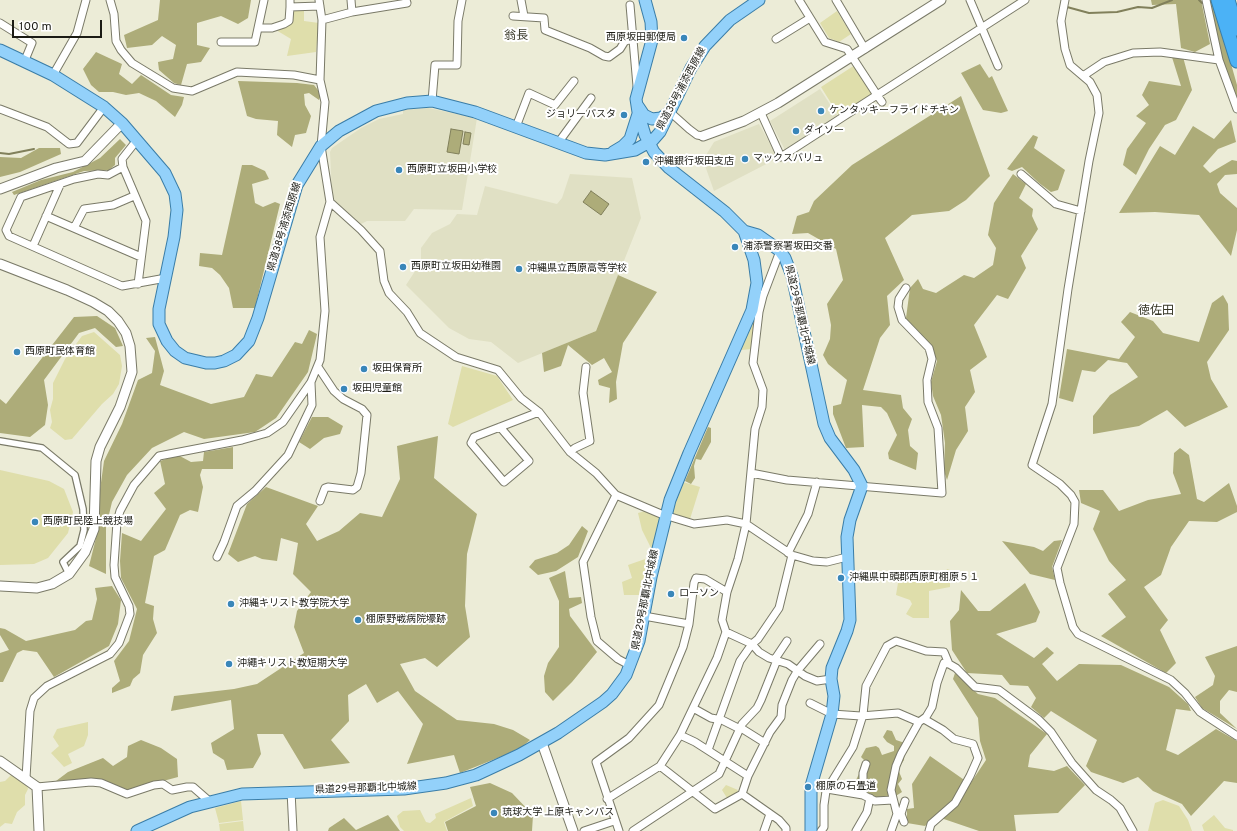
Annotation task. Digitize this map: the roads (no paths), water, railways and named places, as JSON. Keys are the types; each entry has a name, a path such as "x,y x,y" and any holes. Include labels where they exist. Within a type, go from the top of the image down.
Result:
{"highway":[{"path":"1218,0 1237,61"},
{"path":"1228,0 1237,29"}],"main road":[{"name":"県道29号那覇北中城線","path":"145,829 171,814 209,801 242,794 291,791 404,789 446,783 488,770 542,743 603,702 617,687 631,666 639,641 650,576 665,515 676,483 755,311 759,296 756,267 744,231 725,212 669,168 657,156 649,143 637,108 637,92 649,55 652,40 651,22 645,0"},
{"name":"県道38号浦添西原線","path":"0,50 25,60 53,75 104,107 122,123 165,173 175,194 178,210 159,309 159,324 167,341 175,351 185,358 206,363 224,361 236,355 245,347 253,333 297,185 321,146 339,131 376,111 407,103 432,101 475,112 580,151 605,155 630,151 649,143 660,132 691,68 705,46 730,20 759,0"},
{"path":"637,108 644,115 652,119 661,118 670,112"},
{"path":"605,155 618,150 628,142 632,135 637,108"},
{"name":"県道29号那覇北中城線","path":"744,231 758,235 780,251 792,276 824,424 830,438 854,470 862,486"},
{"path":"811,831 811,786 832,714 834,696 831,679 832,668 850,620 847,557 848,530 862,486"}],"street":[{"path":"53,75 77,33 86,0"},
{"path":"110,0 114,14 116,41 121,50 132,63 173,88 192,91 237,72 294,75 320,80"},
{"path":"221,42 255,42 264,0"},
{"path":"351,0 352,12"},
{"path":"379,0 380,8"},
{"path":"322,20 352,12 407,3 406,0"},
{"path":"432,101 435,65 457,65 458,21 462,0"},
{"path":"521,0 524,16"},
{"path":"799,0 825,42 847,49 882,102"},
{"path":"836,0 865,49"},
{"path":"670,112 698,135 703,136 725,129 761,113 941,0"},
{"path":"970,0 998,66"},
{"path":"761,113 781,157 1025,0"},
{"path":"1065,0 1061,21 1065,49 1070,65 1090,82 1097,95 1099,113 1089,161 1068,289 1052,404 1032,465 1060,484 1071,495 1075,502 1074,524 1057,568 1064,602 1073,627 1078,634 1171,680 1185,693 1200,712 1237,736"},
{"path":"1206,0 1219,60 1237,108"},
{"path":"26,778 30,711 34,698 47,686 110,654 118,643 130,614 129,606 115,577 114,565 116,522 120,511 134,485 159,456 242,440 267,433 283,422 311,382 318,367 325,312 320,237 330,202 321,146 325,102 320,80 322,20 319,3 290,4 289,21 272,28 258,28"},
{"path":"630,5 637,92"},
{"path":"513,16 544,18 545,30 590,48 604,56 609,56 620,49 625,41 633,39"},
{"path":"776,39 810,18"},
{"path":"0,23 32,42 25,60"},
{"path":"1083,76 1104,62 1133,53 1160,52 1219,60"},
{"path":"516,127 530,93 555,105 574,81"},
{"path":"558,143 591,98"},
{"path":"0,109 47,127 69,144 77,143 104,107"},
{"path":"0,189 56,168 85,161 122,123"},
{"path":"137,140 122,159 122,167 146,221 138,284"},
{"path":"122,167 108,174 98,174 74,179 21,197 6,230 9,236 122,286 166,278"},
{"path":"1021,174 1056,204 1081,211"},
{"path":"33,246 60,185"},
{"path":"74,228 84,209 113,205 134,196"},
{"path":"330,202 361,230 380,251 384,281 389,293 407,312 420,333 456,357 498,370 520,398 539,412 570,452 596,473 616,495 665,515 694,524 727,520 746,524 790,554 813,561 827,562 847,557"},
{"path":"46,216 141,257"},
{"path":"759,296 780,251"},
{"path":"0,264 93,302 108,311 118,321 126,333 130,346 132,372 120,407 100,447 96,461 94,529 85,552 70,574 46,586 36,588 0,586"},
{"path":"751,473 787,480 942,493 938,428 928,402 927,380 932,359 929,348 902,320 898,303 906,288"},
{"path":"607,799 660,766 680,735 717,658 726,632 722,620 727,592 738,559 746,524 755,429 762,407 763,390 753,363 755,311"},
{"path":"318,367 339,395 362,409 367,415 361,473 357,487 353,490 328,487 325,488 320,501"},
{"path":"570,452 574,448 590,441 583,393 586,367"},
{"path":"217,557 237,506 255,491 288,455 312,405 311,382"},
{"path":"500,427 529,461 504,482 471,443 474,437 500,427 539,412"},
{"path":"0,441 42,448 75,475 83,509 84,530 80,546 63,562 70,574"},
{"path":"708,750 740,661 752,644 758,639 779,608 790,554 808,514 817,482"},
{"path":"616,495 583,562 591,617 597,640 618,659 631,666"},
{"path":"619,831 614,821 596,762 629,738 659,705 683,647 689,624 694,583 696,578 705,579 727,592"},
{"path":"644,616 689,624"},
{"path":"726,632 752,644 759,652 769,658 788,664 805,676 817,680 831,679"},
{"path":"633,831 719,774 740,728 761,700 776,660 787,641"},
{"path":"822,831 824,827 824,805 827,789 853,747 863,715 866,686 887,646 896,641 926,651 944,652 949,664 975,687 999,690 1038,719 1051,732 1072,764 1096,790 1120,808 1133,831"},
{"path":"660,766 715,809 742,794 748,776 770,732 781,717 782,705 798,670 820,644"},
{"path":"904,822 899,814 891,790 896,766 901,754 921,720 932,707 941,669 944,663 949,664"},
{"path":"810,703 832,714 898,714 921,720 943,730 954,739 973,744 978,758 970,776 955,803 931,824 929,831"},
{"path":"693,708 711,718 719,719 740,728 765,744"},
{"path":"680,735 708,750 748,776"},
{"path":"542,743 573,831"},
{"path":"0,761 37,787 91,782 101,783 127,794 133,794 154,785 163,784 172,790 193,787 209,801"},
{"path":"856,831 867,812 863,773 866,764"},
{"path":"37,787 39,831"},
{"path":"827,789 866,797 875,801 894,800"},
{"path":"291,791 293,831"},
{"path":"742,794 779,820 786,828 786,831"},
{"path":"891,831 905,801"},
{"path":"764,831 770,814"},
{"path":"584,831 614,821"}],"waterway":[{"path":"1067,7 1089,13 1117,12 1138,7 1152,8 1172,0"},
{"path":"1199,0 1202,3"},
{"path":"0,153 9,154 34,149"}],"place":[{"name":"西原坂田郵便局","path":"684,38"},
{"name":"ケンタッキーフライドチキン","path":"821,111"},
{"name":"ジョリーパスタ","path":"624,115"},
{"name":"ダイソー","path":"796,131"},
{"name":"マックスバリュ","path":"745,159"},
{"name":"沖縄銀行坂田支店","path":"646,162"},
{"name":"西原町立坂田小学校","path":"399,170"},
{"name":"浦添警察署坂田交番","path":"735,247"},
{"name":"西原町立坂田幼稚園","path":"403,267"},
{"name":"沖縄県立西原高等学校","path":"519,269"},
{"name":"西原町民体育館","path":"17,352"},
{"name":"坂田保育所","path":"364,369"},
{"name":"坂田児童館","path":"344,389"},
{"name":"西原町民陸上競技場","path":"35,522"},
{"name":"沖縄県中頭郡西原町棚原５１","path":"841,578"},
{"name":"ローソン","path":"671,594"},
{"name":"沖縄キリスト教学院大学","path":"231,604"},
{"name":"棚原野戦病院壕跡","path":"358,620"},
{"name":"沖繩キリスト教短期大学","path":"229,664"},
{"name":"棚原の石畳道","path":"808,787"},
{"name":"琉球大学 上原キャンパス","path":"494,813"}],"district":[{"name":"翁長","path":"516,37"},
{"name":"徳佐田","path":"1156,312"}]}
